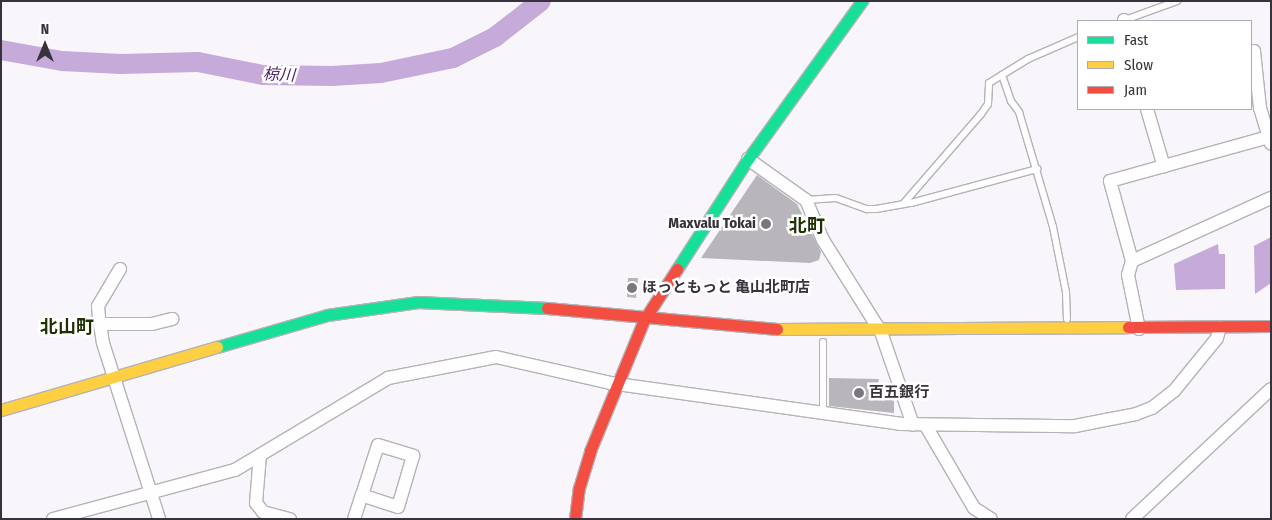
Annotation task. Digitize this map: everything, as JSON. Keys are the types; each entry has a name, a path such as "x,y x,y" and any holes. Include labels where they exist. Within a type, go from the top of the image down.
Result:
{"street":[{"path":"575,519 583,470 644,320 748,159 862,1"},
{"path":"1139,329 1128,275 1132,261 1110,181 1270,140 1253,78 1254,50"},
{"path":"1147,110 1164,167"},
{"path":"748,159 806,200 823,240 880,332 920,426 974,508 991,519"},
{"path":"1132,261 1271,198"},
{"path":"120,269 98,306 100,324 113,376 159,519"},
{"path":"1,410 327,315 387,304 466,302 644,320 793,331 880,332 1271,326"},
{"path":"100,324 152,324 172,319"},
{"path":"53,519 235,470 388,378 503,357 618,384 920,426 1075,426 1136,414 1152,408 1174,390 1218,338 1220,327"},
{"path":"1132,519 1271,389"},
{"path":"354,519 378,445 413,456 398,507 362,495"},
{"path":"260,455 256,503 263,512 290,519"}],"lane":[{"path":"1126,20 1177,1"},
{"path":"904,203 981,114 988,104 989,83 1028,58 1077,37"},
{"path":"1002,75 1010,101 1019,112 1037,169 1066,292 1067,319"},
{"path":"806,200 836,198 867,209 904,203 1037,169"},
{"path":"822,413 823,342"}],"shaded area":[{"path":"1271,237 1271,283 1255,294 1254,246"},
{"path":"1218,244 1219,254 1225,254 1225,289 1176,290 1174,264"}],"building":[{"name":"Maxvalu Tokai","path":"757,175 797,204 821,252 819,260 810,263 701,258"},
{"name":"ほっともっと 亀山北町店","path":"628,278 638,278 636,298 627,297"},
{"name":"百五銀行","path":"829,378 879,379 877,387 888,387 889,399 894,401 894,413 829,406"}],"waterway":[{"name":"椋川","path":"1,50 62,61 121,64 198,62 263,75 332,76 381,73 453,58 495,37 541,1"}],"traffic: fast":[{"path":"677,269 748,159 862,1"},
{"path":"217,347 327,315 418,302 547,308"}],"traffic: slow":[{"path":"777,329 1128,327"},
{"path":"1,410 217,347"}],"traffic: jam":[{"path":"575,519 579,488 590,451 644,320 677,269"},
{"path":"547,308 777,329"},
{"path":"1128,327 1271,326"}],"place":[{"name":"Maxvalu Tokai","path":"766,224"},
{"name":"ほっともっと 亀山北町店","path":"632,288"},
{"name":"百五銀行","path":"859,393"}],"district":[{"name":"北町","path":"807,226"},
{"name":"北山町","path":"67,327"}]}
